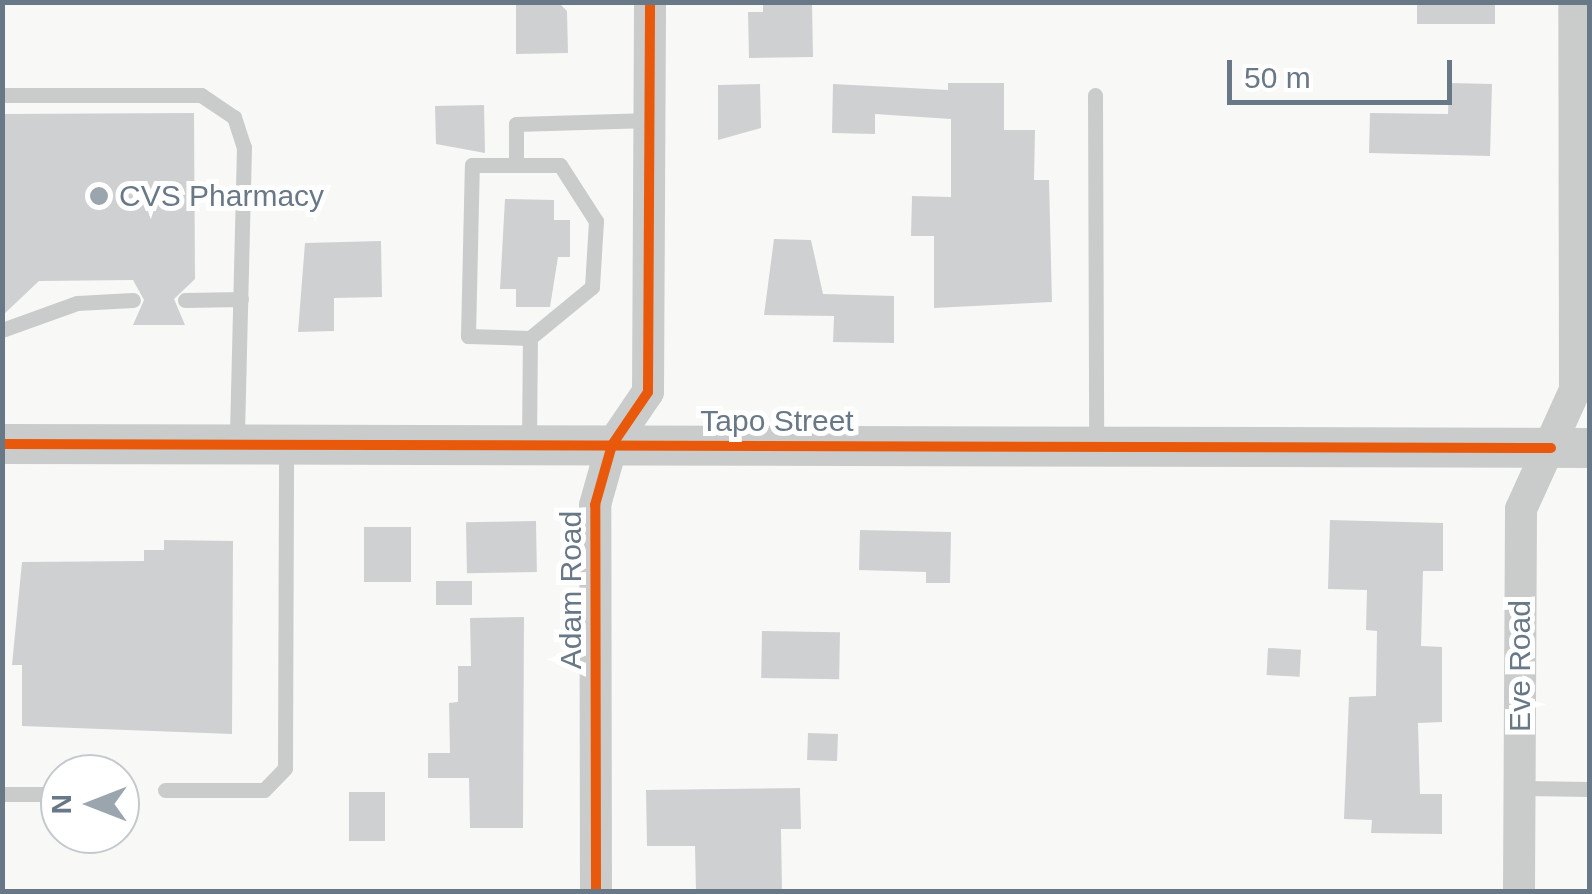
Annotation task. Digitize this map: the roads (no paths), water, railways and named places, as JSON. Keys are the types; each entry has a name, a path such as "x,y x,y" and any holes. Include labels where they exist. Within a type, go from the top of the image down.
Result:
{"street":[{"name":"Adam Road","path":"596,892 594,505 612,446 648,392 650,2"},
{"name":"Eve Road","path":"1519,892 1521,509 1570,448 1574,390 1574,2"},
{"name":"Tapo Street","path":"2,444 1570,448"}],"lane":[{"path":"1095,95 1096,448"},
{"path":"2,96 214,99 234,117 244,147 237,445"},
{"path":"516,165 516,124 650,120"},
{"path":"472,165 560,165 596,221 592,287 530,338 468,336 472,165"},
{"path":"185,300 241,299"},
{"path":"2,330 78,302 133,300"},
{"path":"529,445 530,338"},
{"path":"164,790 264,790 285,768 286,445"},
{"path":"1519,788 1590,789"},
{"path":"2,794 40,794"}],"place":[{"name":"CVS Pharmacy","path":"99,196"}]}
